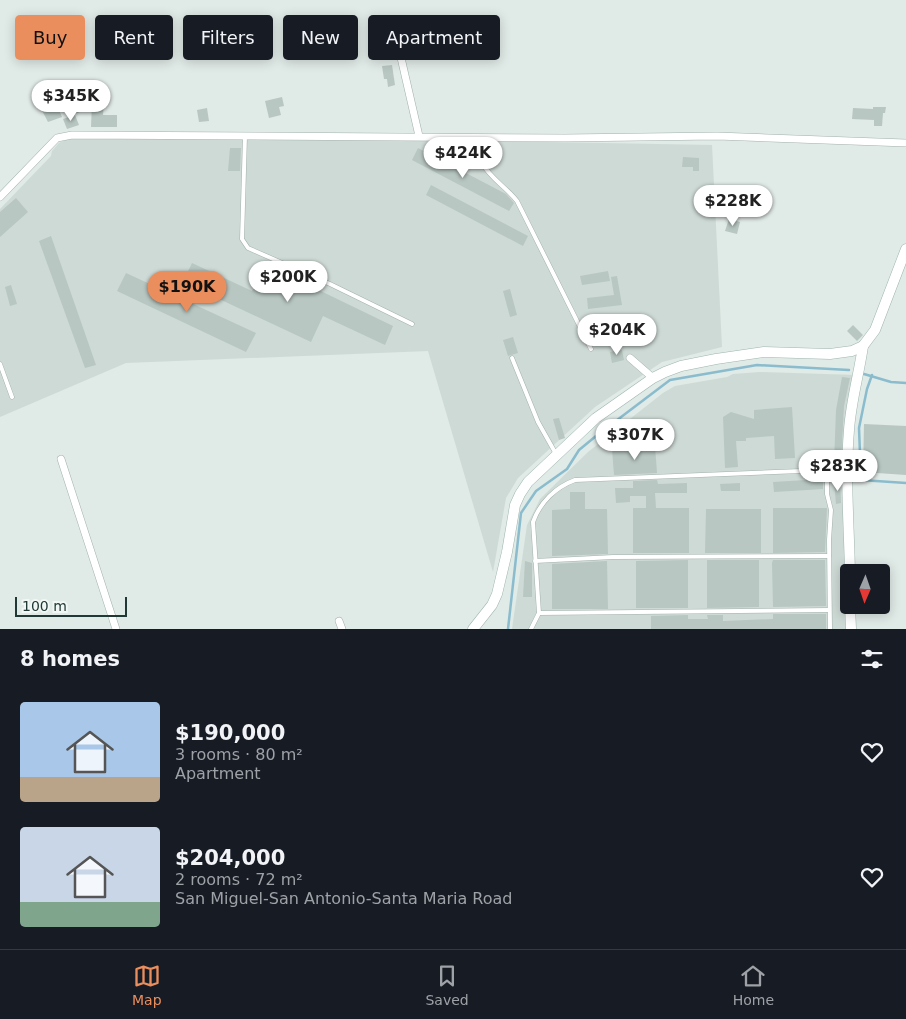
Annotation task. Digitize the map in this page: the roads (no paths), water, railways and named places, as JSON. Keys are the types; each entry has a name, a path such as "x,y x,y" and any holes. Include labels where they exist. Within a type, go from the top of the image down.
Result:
{"street":[{"path":"402,60 419,136"},
{"path":"0,196 56,138 62,136 474,136 565,138 717,136 906,144"},
{"path":"850,564 846,472 854,387 863,346 875,330 906,249"},
{"path":"473,629 492,605 497,594 507,552 515,504 520,494 528,482 596,418 653,378 681,366 764,352 830,354 852,351 863,346"},
{"path":"630,358 653,378"},
{"path":"61,459 116,629"},
{"path":"850,614 851,629"},
{"path":"339,621 342,629"}],"lane":[{"path":"245,136 242,239 248,248 330,284 412,324"},
{"path":"474,136 480,161 487,171 517,201 590,349"},
{"path":"512,358 538,422 557,456"},
{"path":"0,364 12,397"},
{"path":"531,629 539,613 533,522 537,511 551,494 564,484 575,480 827,470 846,472"},
{"path":"827,470 827,494 831,510 829,556 830,629"},
{"path":"535,561 613,557 829,556"},
{"path":"539,613 829,610"}],"waterway":[{"path":"508,629 521,513 536,491 567,469 579,450 596,436 670,380 757,365 849,370"},
{"path":"864,374 891,382 906,383"},
{"path":"872,375 867,389 859,428 861,480 906,483"}]}
